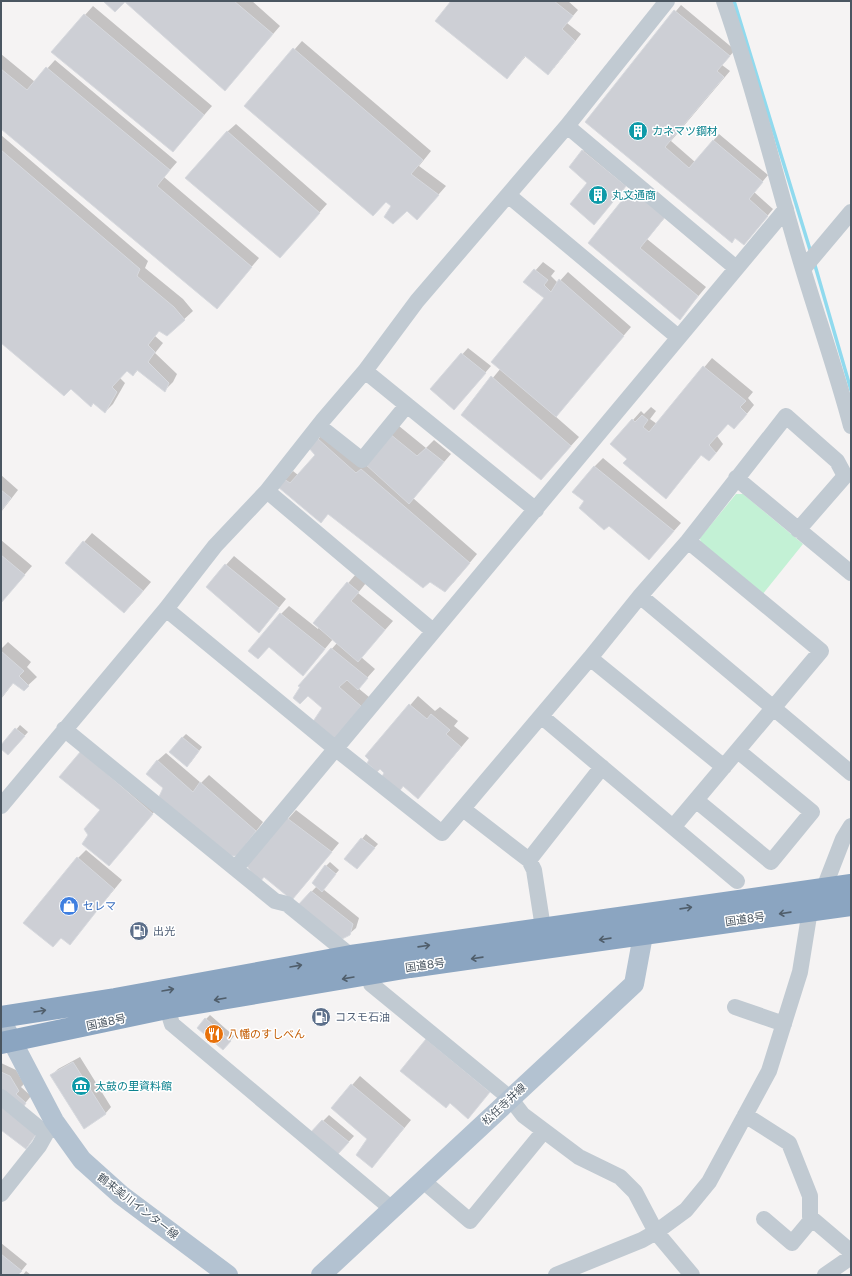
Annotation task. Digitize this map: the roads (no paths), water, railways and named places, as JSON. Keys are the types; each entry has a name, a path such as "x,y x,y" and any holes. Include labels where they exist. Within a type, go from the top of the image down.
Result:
{"highway":[{"name":"国道8号","path":"6,1042 167,1008 410,967 824,888 851,885"},
{"name":"国道8号","path":"1,1017 115,1000 351,956 543,928 646,923 810,910 851,904"}],"main road":[{"name":"松任寺井線","path":"321,1275 634,984 646,923"},
{"name":"鶴来美川インター線","path":"1,1020 6,1042 39,1095 54,1130 82,1160 121,1195 228,1275"}],"street":[{"path":"1,806 166,609 215,546 267,491 319,426 366,371 417,301 567,126 668,1"},
{"path":"724,1 744,57 786,209 811,261 851,426"},
{"path":"567,126 736,268"},
{"path":"508,195 678,336"},
{"path":"236,868 433,631 536,510 678,336 786,209"},
{"path":"811,261 851,212"},
{"path":"366,371 536,510"},
{"path":"319,426 362,460 407,405"},
{"path":"166,609 336,749 442,833 590,658 640,596 688,541 786,416 837,461 845,476 798,530"},
{"path":"736,478 851,573"},
{"path":"267,491 433,631"},
{"path":"674,826 697,801 821,651 688,541"},
{"path":"640,596 851,773"},
{"path":"590,658 724,767"},
{"path":"541,716 674,826 737,881"},
{"path":"64,729 236,868 274,901 289,917 329,950"},
{"path":"697,801 771,862 812,812 738,751"},
{"path":"529,860 602,767"},
{"path":"463,809 529,860 534,870 543,928"},
{"path":"556,1275 642,1240 656,1232 686,1210 709,1182 768,1071 800,972 810,910 824,888 843,839 851,826"},
{"path":"274,901 287,904 351,956"},
{"path":"371,984 510,1098 524,1115 544,1131 579,1157 620,1178 635,1192 656,1232 692,1275"},
{"path":"735,1007 784,1024"},
{"path":"167,1008 172,1024 392,1208"},
{"path":"1,1097 40,1130 54,1130"},
{"path":"745,1115 789,1143 810,1196 810,1217 851,1252"},
{"path":"1,1194 38,1146 54,1130"},
{"path":"422,1180 470,1221 544,1131"},
{"path":"764,1219 792,1243 812,1219"},
{"path":"825,1275 851,1257"}],"waterway":[{"path":"734,1 811,253"},
{"path":"814,262 851,390"}],"place":[{"name":"カネマツ鋼材","path":"638,131"},
{"name":"丸文通商","path":"598,195"},
{"name":"セレマ","path":"69,906"},
{"name":"出光","path":"139,931"},
{"name":"コスモ石油","path":"321,1017"},
{"name":"八幡のすしべん","path":"214,1034"},
{"name":"太鼓の里資料館","path":"81,1086"}]}
